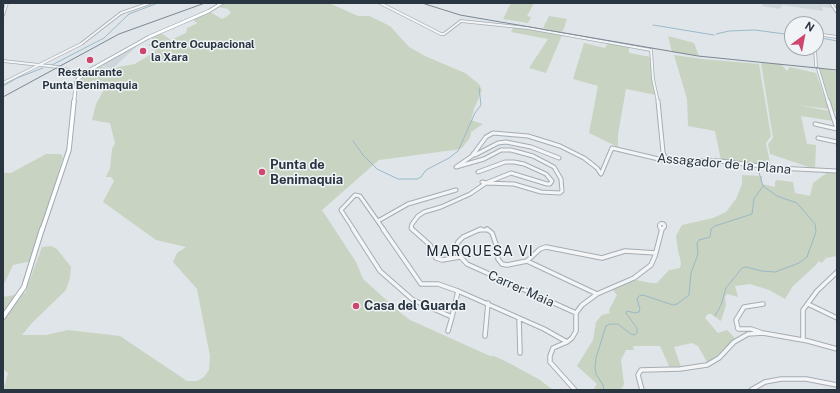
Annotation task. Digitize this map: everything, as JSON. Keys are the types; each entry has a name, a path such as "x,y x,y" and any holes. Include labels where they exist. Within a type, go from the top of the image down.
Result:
{"main road":[{"path":"3,317 24,287 58,179 69,150 76,83 80,77 149,37 209,11 222,3"}],"street":[{"path":"3,15 7,3"},
{"path":"3,83 86,41 121,13 150,3"},
{"path":"380,3 441,34 444,34 460,20 528,28 651,50 653,79 658,99 663,152 666,160"},
{"path":"831,3 837,12"},
{"path":"824,35 837,37"},
{"path":"815,124 837,129 836,120 831,110 817,68 816,56"},
{"path":"3,61 67,69 72,71 75,76 80,77"},
{"name":"Assagador de la Plana","path":"473,154 489,134 496,132 510,133 544,140 570,150 584,158 602,174 613,148 666,160 720,161 777,168 837,171"},
{"path":"818,138 837,142"},
{"path":"484,183 514,184 541,192 560,193 563,188 560,176 554,167 533,156 508,150 501,150 484,159 456,167 473,154 476,155 498,143 506,142 531,147 559,158"},
{"path":"478,172 505,162 514,162 524,164 546,174 550,176 552,181 547,184 511,173 484,183 470,194 422,213 411,225 412,229 430,245 437,259 445,260 460,257 456,248 459,240 470,233 485,229 492,233 500,264 509,265 526,262 540,249 546,247 602,258 623,252 656,253"},
{"path":"378,221 408,204 456,190"},
{"path":"452,317 413,300 384,275 361,243 341,210 354,196 358,195 378,221 411,268 418,282 424,285 438,284 488,303 544,329 567,342"},
{"path":"575,390 550,362 550,356 553,348 567,342 572,338 576,332 576,313 582,305 598,294 643,273 650,265 656,253 662,228"},
{"name":"Carrer Maia","path":"460,257 468,265 576,313"},
{"path":"526,262 598,294"},
{"path":"803,340 802,316 808,304 817,291 837,272"},
{"path":"448,331 458,291"},
{"path":"485,336 488,303"},
{"path":"762,334 751,329 738,329 736,325 738,315 744,307 763,304"},
{"path":"808,304 837,318"},
{"path":"519,318 520,353"},
{"path":"642,390 638,375 641,370 680,369 707,365 719,358 734,342 744,336 752,334 803,340 837,349"},
{"path":"751,390 765,382 780,379 806,379 837,385"}],"shaded area":[{"path":"763,3 833,3 837,9 822,7 823,11 782,5 780,9 762,6"},
{"path":"133,47 136,47 111,70 102,65"}],"green space":[{"path":"225,3 329,3 358,16 369,16 390,26 409,47 425,56 465,73 479,84 482,90 471,120 483,124 471,132 470,138 461,149 379,160 322,210 356,262 363,279 402,314 410,320 509,363 540,380 553,390 3,390 8,373 3,369 3,297 25,293 42,247 51,246 57,249 71,267 70,278 66,290 32,323 22,335 46,335 68,330 120,336 187,381 197,381 204,377 209,370 210,356 197,289 173,262 177,253 186,247 156,240 103,202 114,181 111,177 106,177 110,168 112,149 115,143 110,123 92,120 96,104 105,88 97,85 94,80 79,86 83,77 101,66 112,71 118,67 135,64 156,51 148,45 154,41 151,37 161,33 171,40 186,33 187,28 197,23 192,19 210,12 222,19 226,17 231,13 228,9 219,7"},
{"path":"511,3 534,3 527,16 531,17 528,23 503,19"},
{"path":"549,16 567,19 563,31 561,32 543,28"},
{"path":"517,27 562,35 546,73 529,68 548,39 511,32 513,28"},
{"path":"668,36 694,43 699,56 672,52"},
{"path":"584,43 605,48 608,43 629,46 629,53 651,57 652,78 656,95 626,89 618,134 618,147 589,133 598,86 573,79"},
{"path":"674,55 759,64 771,136 766,143 771,167 721,160 715,131 688,126 687,99"},
{"path":"761,63 781,64 787,71 790,67 816,73 829,109 797,105 830,111 833,121 801,116 807,144 816,145 815,169 770,154 768,144 773,138"},
{"path":"819,68 837,71 837,112 833,111"},
{"path":"46,154 61,154 63,157 32,261 13,265 3,286 3,173 11,173"},
{"path":"828,172 837,173 837,256 826,258 822,263 818,261 817,264 793,286 785,299 769,290 750,284 735,286 738,297 727,294 725,297 726,305 721,321 711,314 708,314 705,318 718,333 727,330 734,337 734,339 723,351 711,360 707,362 698,346 692,343 674,347 681,367 670,368 660,346 633,346 634,350 626,350 621,360 624,384 621,390 593,390 597,384 577,366 593,340 596,322 602,315 610,313 609,310 617,295 613,290 636,280 657,283 669,270 680,268 681,264 676,236 682,225 713,218 726,212 736,199 742,184 742,175 762,176 762,184 775,187 775,182 777,180 793,182 795,193 810,196 813,183"}],"waterway":[{"path":"52,65 104,38 129,14 158,3"},
{"path":"653,25 714,35"},
{"path":"716,34 729,31 755,30 784,34"},
{"path":"824,39 837,41"},
{"path":"3,86 17,78 43,68"},
{"path":"353,141 363,155 377,169 398,179 417,179 421,177 426,170 449,158 458,151 475,113 481,105 479,88"},
{"path":"758,169 763,186"},
{"path":"604,390 603,385 596,374 595,368 596,358 606,326 610,324 618,324 631,334 635,335 637,333 637,328 626,313 627,311 635,313 639,312 640,309 637,299 639,296 643,295 673,305 677,304 689,295 691,273 698,254 697,243 699,240 710,237 711,229 715,226 752,214 754,199 763,186"},
{"path":"715,316 721,305 726,288 742,268 746,267 762,271 775,272 799,263 807,257 816,232 815,224 797,203 777,196 763,186"}],"tram line":[{"path":"3,97 119,34 205,3"},
{"path":"422,3 460,15 698,56 837,70"}],"place":[{"name":"Centre Ocupacional la Xara","path":"143,51"},
{"name":"Restaurante Punta Benimaquia","path":"90,60"},
{"name":"Punta de Benimaquia","path":"262,172"},
{"name":"Casa del Guarda","path":"356,306"}],"district":[{"name":"MARQUESA VI","path":"480,252"}]}
